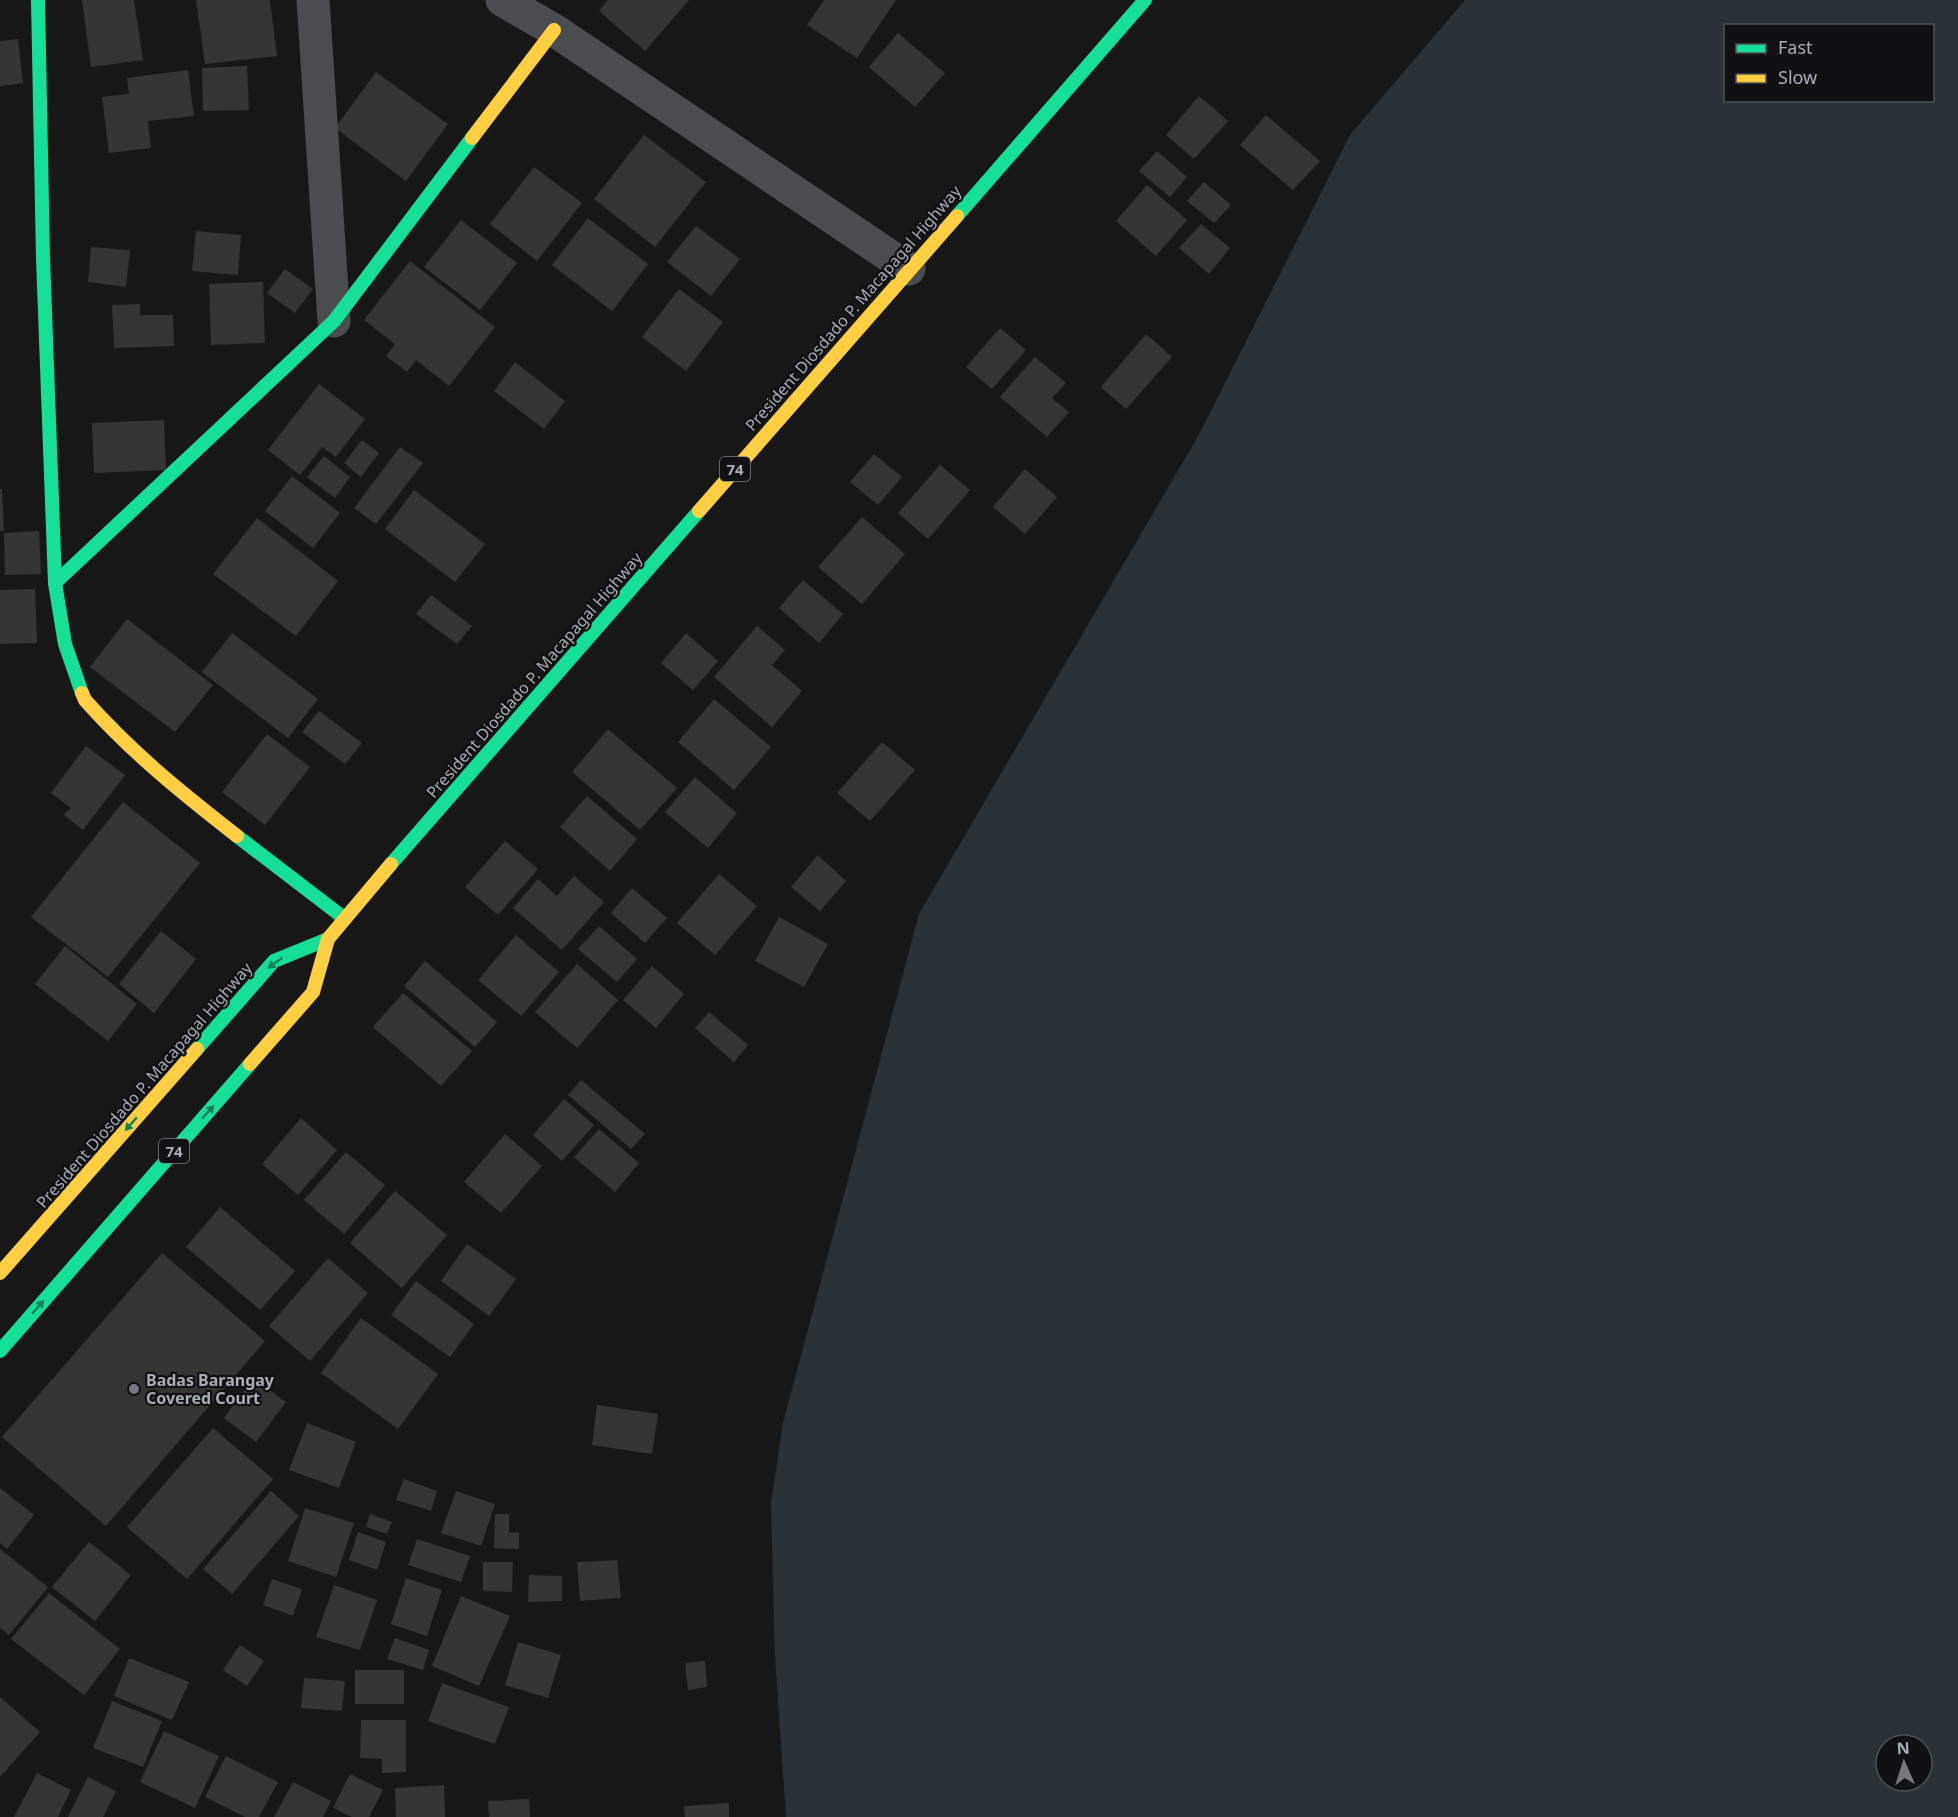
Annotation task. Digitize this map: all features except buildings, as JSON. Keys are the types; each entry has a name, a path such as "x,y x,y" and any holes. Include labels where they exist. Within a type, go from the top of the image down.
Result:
{"main road":[{"path":"38,0 43,258 56,583 65,644 85,700 117,736 163,779 344,918"},
{"name":"President Diosdado P. Macapagal Highway","path":"0,1351 313,992 328,939 344,918 1145,0"},
{"path":"56,583 334,321 554,30"},
{"name":"President Diosdado P. Macapagal Highway","path":"0,1273 274,961 328,939"},
{"path":"0,1324 14,1335"}],"street":[{"path":"313,0 334,321"},
{"path":"502,0 554,30 909,269"}],"shaded area":[{"path":"1465,0 1958,0 1958,1817 786,1817 775,1656 771,1503 783,1423 919,914 1200,433 1350,135"}],"traffic: fast":[{"path":"38,0 43,258 55,583 65,644 82,693"},
{"path":"957,216 1145,0"},
{"path":"55,583 334,321 472,138"},
{"path":"391,864 699,511"},
{"path":"237,836 344,918"},
{"path":"197,1049 274,961 328,939"},
{"path":"0,1351 250,1064"}],"traffic: slow":[{"path":"472,138 554,30"},
{"path":"699,511 957,216"},
{"path":"82,693 85,700 139,755 237,836"},
{"path":"250,1064 313,992 328,939 391,864"},
{"path":"0,1273 197,1049"}],"place":[{"name":"Badas Barangay Covered Court","path":"134,1389"}]}
